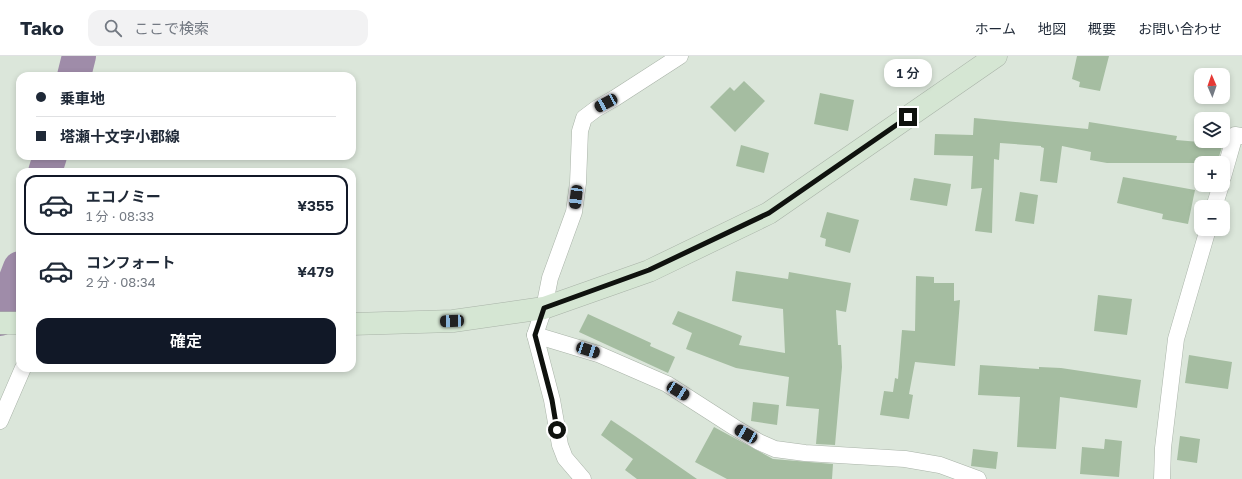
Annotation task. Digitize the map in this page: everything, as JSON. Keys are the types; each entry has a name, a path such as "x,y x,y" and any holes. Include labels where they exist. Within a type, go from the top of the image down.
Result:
{"main road":[{"path":"356,324 452,321 544,308 649,270 769,213 996,56"},
{"path":"0,323 16,324"}],"street":[{"path":"583,479 565,458 560,445 552,400 535,335 544,308 550,278 574,212 578,183 580,131 584,118 596,109 680,56"},
{"path":"1229,156 1235,135 1242,136"},
{"path":"1162,479 1163,448 1176,338 1206,236"},
{"path":"535,335 598,354 667,384 734,427 775,449 805,453 905,459 940,464 978,479"},
{"path":"0,421 21,372"}],"building":[{"path":"1077,56 1109,56 1100,91 1079,87 1080,82 1072,79"},
{"path":"744,81 765,101 735,132 710,107 730,87 734,91"},
{"path":"820,93 854,100 848,131 814,124"},
{"path":"974,118 1088,129 1089,122 1177,136 1176,140 1194,142 1194,148 1222,148 1219,156 1194,156 1194,163 1107,163 1090,160 1091,152 1062,146 1057,183 1040,181 1044,148 1041,146 1000,143 999,160 994,159 992,233 975,231 982,188 971,189 973,156 934,155 935,134 973,135"},
{"path":"741,145 769,153 764,173 736,166"},
{"path":"1123,177 1194,190 1195,192 1188,224 1162,219 1163,214 1117,203"},
{"path":"914,178 951,184 947,206 910,200"},
{"path":"1020,192 1038,195 1034,224 1015,221"},
{"path":"827,212 859,220 850,253 825,246 826,239 820,237"},
{"path":"736,271 788,279 789,272 851,283 846,312 836,310 838,345 841,345 842,367 835,445 816,444 819,409 786,406 789,377 736,368 686,349 692,333 672,324 678,311 742,336 739,345 785,353 783,309 732,301"},
{"path":"916,276 934,277 934,283 954,283 954,301 960,300 955,366 915,362 909,394 913,395 909,419 880,415 884,391 893,392 895,378 898,379 902,330 915,331"},
{"path":"1098,295 1132,299 1127,335 1094,331"},
{"path":"588,314 651,343 650,346 675,357 668,373 579,332"},
{"path":"1189,355 1232,362 1228,389 1185,383"},
{"path":"980,365 1039,369 1039,367 1061,368 1141,380 1137,408 1060,397 1056,449 1017,447 1020,397 978,395"},
{"path":"753,402 779,405 777,425 751,421"},
{"path":"611,420 697,479 637,479 625,470 633,459 601,435"},
{"path":"714,427 773,459 833,464 832,479 727,479 695,462"},
{"path":"1180,436 1200,439 1197,463 1177,460"},
{"path":"1105,439 1122,441 1119,477 1080,474 1082,447 1104,449"},
{"path":"973,449 998,452 996,469 971,466"}],"waterway":[{"path":"75,72 79,56"},
{"path":"46,168 49,160"},
{"path":"0,319 16,278"}],"route":[{"path":"557,430 552,400 535,335 544,308 649,270 769,213 908,117"}]}
